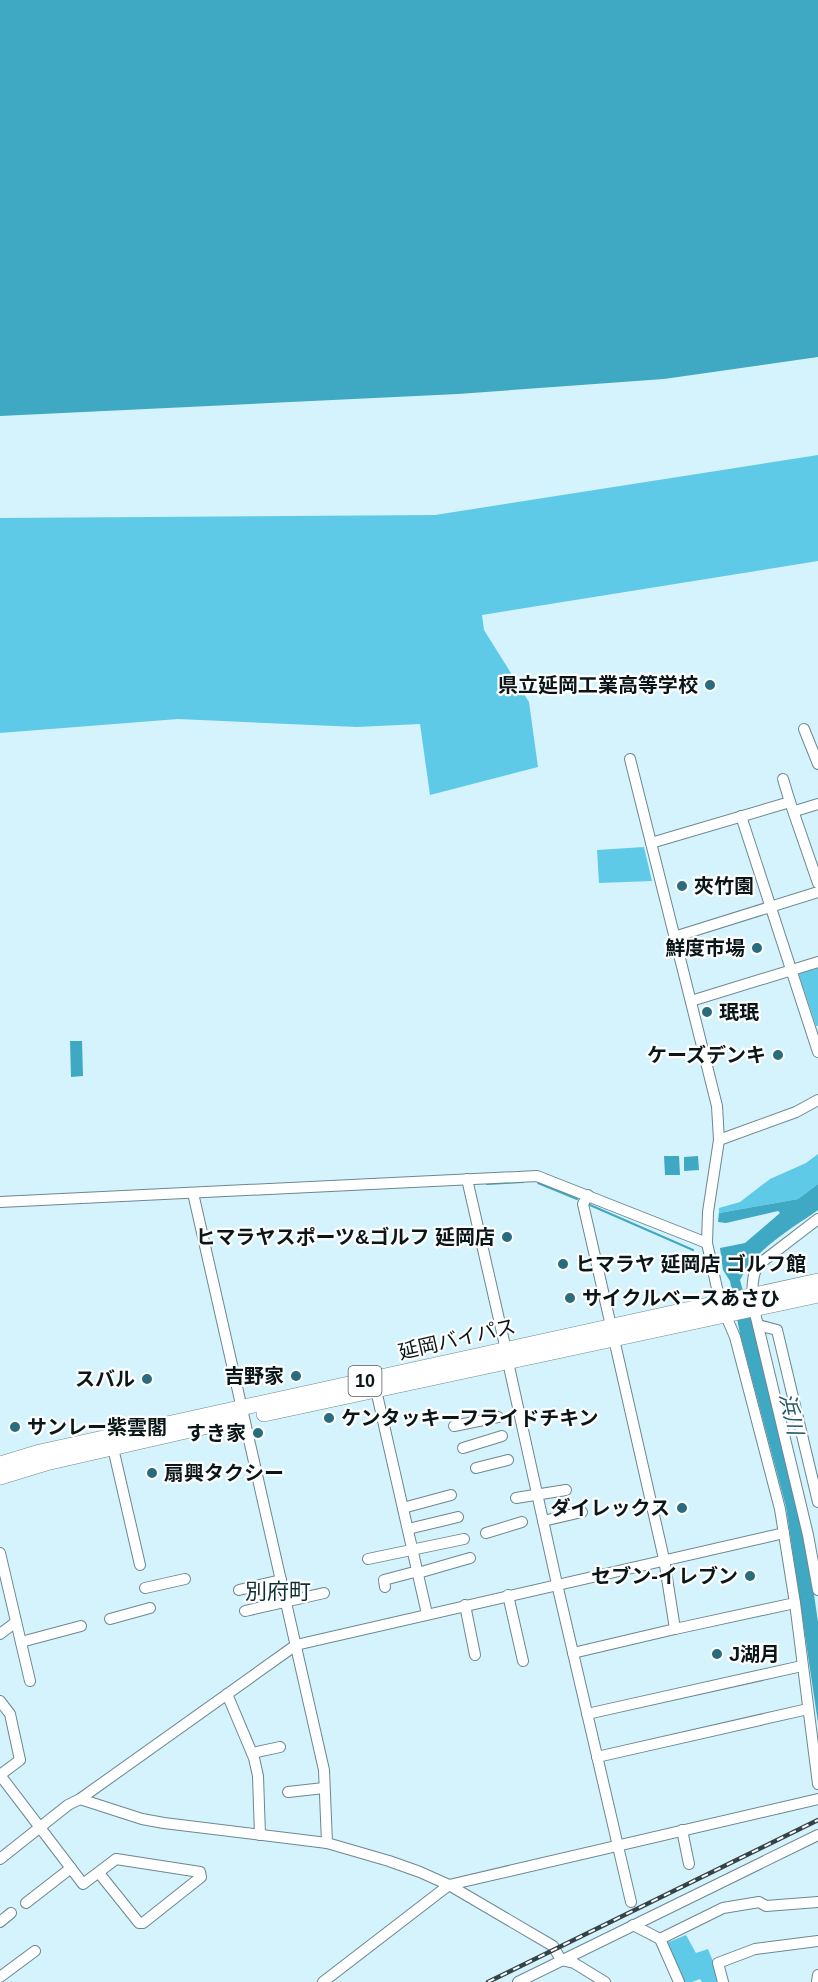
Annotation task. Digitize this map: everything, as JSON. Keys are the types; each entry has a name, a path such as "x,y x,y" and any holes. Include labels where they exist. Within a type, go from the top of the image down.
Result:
{"highway":[{"name":"延岡バイパス","path":"751,1303 818,1281"},
{"name":"延岡バイパス","path":"0,1477 45,1463 112,1448 243,1413 751,1303 818,1295"},
{"name":"延岡バイパス","path":"0,1464 40,1452 376,1390 507,1356"}],"street":[{"path":"804,729 818,764"},
{"path":"630,759 717,1106 719,1140 708,1212 707,1243 728,1308 784,1533 808,1709 816,1733 818,1784"},
{"path":"783,779 818,883"},
{"path":"651,843 741,816 818,804"},
{"path":"741,816 818,1052"},
{"path":"674,938 818,892"},
{"path":"691,1001 818,962"},
{"path":"719,1140 796,1112 818,1100"},
{"path":"0,1202 537,1176 588,1194 707,1243"},
{"path":"466,1179 631,1902"},
{"path":"193,1192 324,1770 327,1843"},
{"path":"588,1194 583,1204 664,1559 675,1629"},
{"path":"818,1219 758,1265 753,1273 751,1303 808,1535 818,1590"},
{"path":"758,1325 777,1330 813,1458 818,1502"},
{"path":"376,1390 427,1614"},
{"path":"454,1426 498,1417"},
{"path":"463,1448 502,1437"},
{"path":"112,1448 140,1565"},
{"path":"476,1468 508,1460"},
{"path":"516,1498 538,1495 553,1486 566,1490"},
{"path":"403,1508 452,1495"},
{"path":"543,1521 582,1512"},
{"path":"408,1529 458,1517"},
{"path":"486,1533 522,1522"},
{"path":"0,1859 68,1805 80,1799 296,1645 784,1533"},
{"path":"368,1559 464,1539"},
{"path":"0,1553 30,1681"},
{"path":"385,1587 384,1580 470,1558"},
{"path":"145,1588 185,1579"},
{"path":"239,1590 281,1580"},
{"path":"245,1611 324,1593"},
{"path":"508,1595 523,1661"},
{"path":"573,1653 795,1603"},
{"path":"465,1605 476,1655"},
{"path":"110,1619 150,1608"},
{"path":"0,1634 16,1622"},
{"path":"21,1642 81,1626"},
{"path":"587,1714 802,1666"},
{"path":"227,1694 252,1753 258,1776 260,1835"},
{"path":"0,1701 10,1714 20,1760 0,1775 83,1884 116,1859 200,1872 201,1877 143,1923 139,1923 99,1872"},
{"path":"597,1757 808,1709"},
{"path":"252,1753 280,1747"},
{"path":"288,1792 324,1788"},
{"path":"80,1799 142,1819 164,1823 327,1843 420,1872 449,1885 553,1946 561,1960 574,1963 605,1982"},
{"path":"322,1982 449,1885 818,1799"},
{"path":"682,1830 689,1864"},
{"path":"518,1982 818,1835"},
{"path":"26,1903 71,1868"},
{"path":"660,1939 723,1908 759,1902 766,1906 818,1902"},
{"path":"0,1922 11,1913"},
{"path":"633,1925 660,1939 679,1982"},
{"path":"723,1982 718,1963 756,1949 818,1941"},
{"path":"0,1977 35,1951"},
{"path":"817,1982 818,1975"}],"shaded area":[{"path":"0,0 818,0 818,357 664,379 458,394 0,416"},
{"path":"818,455 818,561 482,615 484,630 529,702 538,767 430,795 420,724 357,727 178,719 0,733 0,518 435,515"},
{"path":"644,847 652,881 599,883 597,850"},
{"path":"818,966 818,1026 816,1026 798,972"},
{"path":"70,1041 82,1041 83,1076 71,1077"},
{"path":"818,1154 818,1184 798,1199 719,1213 719,1208 740,1202 770,1179 806,1163"},
{"path":"664,1156 679,1156 680,1175 665,1175"},
{"path":"698,1156 699,1170 684,1171 684,1157"},
{"path":"818,1184 818,1210 764,1249 740,1280 773,1399 804,1526 818,1622 818,1723 786,1507 740,1334 730,1281 723,1270 720,1248 745,1243 780,1213 778,1211 726,1223 718,1222 719,1213 798,1199"},
{"path":"686,1935 696,1953 708,1949 720,1982 702,1982 700,1979 682,1982 664,1944"}],"waterway":[{"path":"487,1184 523,1182"},
{"path":"538,1183 577,1199"},
{"path":"590,1205 693,1250"}],"railway":[{"path":"488,1982 818,1820"}],"place":[{"name":"県立延岡工業高等学校","path":"710,685"},
{"name":"夾竹園","path":"682,886"},
{"name":"鮮度市場","path":"757,948"},
{"name":"珉珉","path":"707,1012"},
{"name":"ケーズデンキ","path":"778,1055"},
{"name":"ヒマラヤスポーツ&ゴルフ 延岡店","path":"507,1237"},
{"name":"ヒマラヤ 延岡店 ゴルフ館","path":"563,1264"},
{"name":"サイクルベースあさひ","path":"570,1298"},
{"name":"吉野家","path":"296,1376"},
{"name":"スバル","path":"147,1379"},
{"name":"ケンタッキーフライドチキン","path":"329,1418"},
{"name":"サンレー紫雲閣","path":"15,1427"},
{"name":"すき家","path":"258,1433"},
{"name":"扇興タクシー","path":"152,1473"},
{"name":"ダイレックス","path":"682,1508"},
{"name":"セブン-イレブン","path":"750,1576"},
{"name":"J湖月","path":"717,1654"}],"district":[{"name":"別府町","path":"278,1591"}],"water label":[{"name":"浜川","path":"791,1414"}]}
